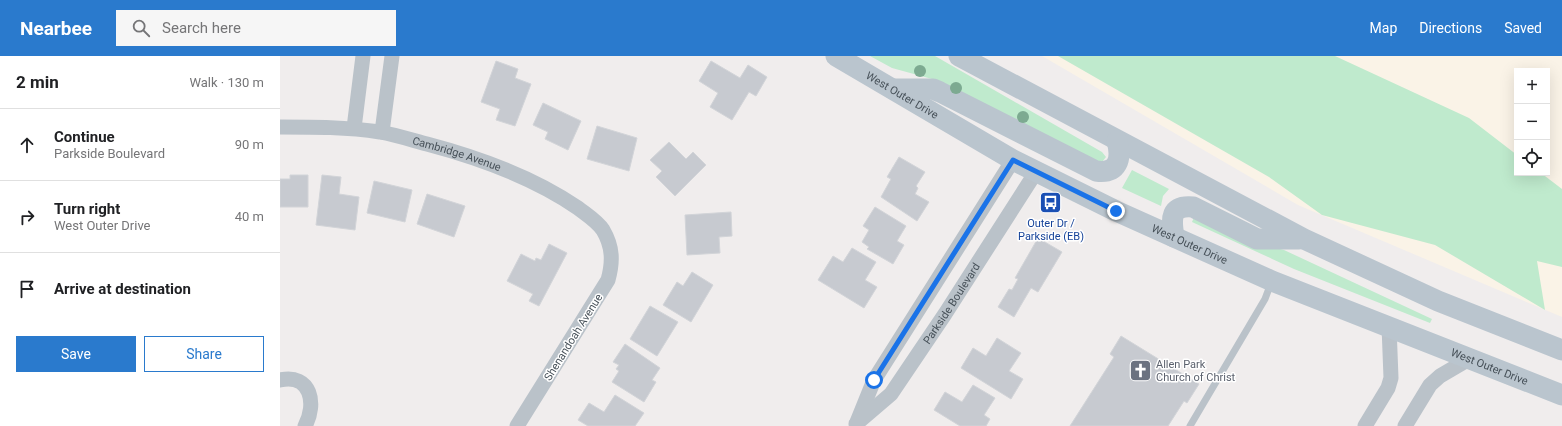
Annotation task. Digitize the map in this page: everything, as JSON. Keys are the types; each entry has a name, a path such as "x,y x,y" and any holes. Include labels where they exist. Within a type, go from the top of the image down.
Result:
{"main road":[{"name":"West Outer Drive","path":"836,56 1013,160 1116,211 1272,281 1562,395"},
{"path":"959,56 1304,240 1438,301 1562,350"},
{"path":"892,89 933,89 1096,172 1110,170 1116,165 1120,158 1117,141"},
{"path":"1174,237 1173,216 1176,209 1182,206 1193,207 1257,239 1304,240"}],"street":[{"path":"354,128 363,56"},
{"path":"382,132 392,56"},
{"name":"Cambridge Avenue","path":"280,127 354,128 382,132 471,156 534,183 568,201 592,218 602,229 609,242"},
{"name":"Parkside Boulevard","path":"855,425 874,380 1013,160"},
{"name":"Parkside Boulevard","path":"855,425 891,394 945,314 1036,172"},
{"name":"Shenandoah Avenue","path":"517,426 608,280 612,266 609,242"},
{"path":"1365,426 1388,388 1391,378 1389,326"},
{"path":"1405,426 1430,386 1440,376 1469,359"},
{"path":"280,380 287,378 301,383 309,392 312,406 305,426"}],"lane":[{"path":"1190,426 1265,299 1272,281"}],"shaded area":[{"path":"1042,56 1562,56 1562,317 1298,205"}],"green space":[{"path":"870,56 935,56 1102,152 1106,157 1102,162 1096,164 932,79 892,68"},
{"path":"1058,56 1335,56 1469,118 1514,153 1514,176 1545,176 1562,189 1562,267 1537,261 1545,310 1435,245 1322,215 1269,177"},
{"path":"1132,170 1169,189 1163,196 1161,206 1122,188"},
{"path":"1195,215 1239,239 1284,250 1432,319 1430,323 1294,269 1192,222"}],"building":[{"path":"496,61 518,69 515,78 531,84 515,126 496,120 500,109 481,102"},
{"path":"711,61 740,78 748,65 767,77 756,96 749,92 732,120 710,107 718,93 699,81"},
{"path":"543,103 581,121 568,150 545,139 548,132 533,125"},
{"path":"597,126 637,138 629,171 587,159"},
{"path":"669,142 686,159 693,152 706,165 675,196 656,177 662,171 650,160"},
{"path":"899,157 925,172 916,186 918,188 915,194 929,202 917,221 881,197 891,179 887,177"},
{"path":"290,175 308,175 308,207 280,207 280,179 290,179"},
{"path":"322,175 341,177 339,194 359,197 355,230 316,225"},
{"path":"374,181 412,190 405,222 367,213"},
{"path":"427,194 465,206 454,237 417,224"},
{"path":"875,207 906,226 897,241 904,245 893,264 867,249 869,247 862,242 869,230 863,226"},
{"path":"731,212 732,236 719,237 720,253 687,255 685,215"},
{"path":"1038,238 1062,252 1038,292 1031,288 1014,317 998,307 1009,289 1012,290 1018,279 1015,278"},
{"path":"549,244 567,253 539,306 529,301 533,294 507,281 521,254 535,261 536,258 541,260"},
{"path":"852,248 876,262 865,280 877,287 864,308 818,280 833,256 843,262"},
{"path":"692,272 713,285 691,322 663,305 677,282 683,286"},
{"path":"650,306 678,322 657,356 630,339"},
{"name":"Allen Park Church of Christ","path":"1121,336 1199,384 1187,403 1184,401 1168,426 1070,426 1114,357 1110,354"},
{"path":"997,338 1021,353 1009,371 1023,379 1011,399 961,368 973,348 986,356"},
{"path":"625,344 660,368 652,380 656,382 644,402 612,382 619,371 616,369 619,365 613,362"},
{"path":"973,385 995,398 984,415 990,419 986,426 960,426 934,410 945,392 962,402"},
{"path":"615,395 644,413 635,426 588,426 578,420 589,403 604,412"}],"place":[{"name":"Outer Dr / Parkside (EB)","path":"1051,203"},
{"name":"Allen Park Church of Christ","path":"1141,370"}],"route":[{"path":"874,380 1013,160 1116,211"}]}
